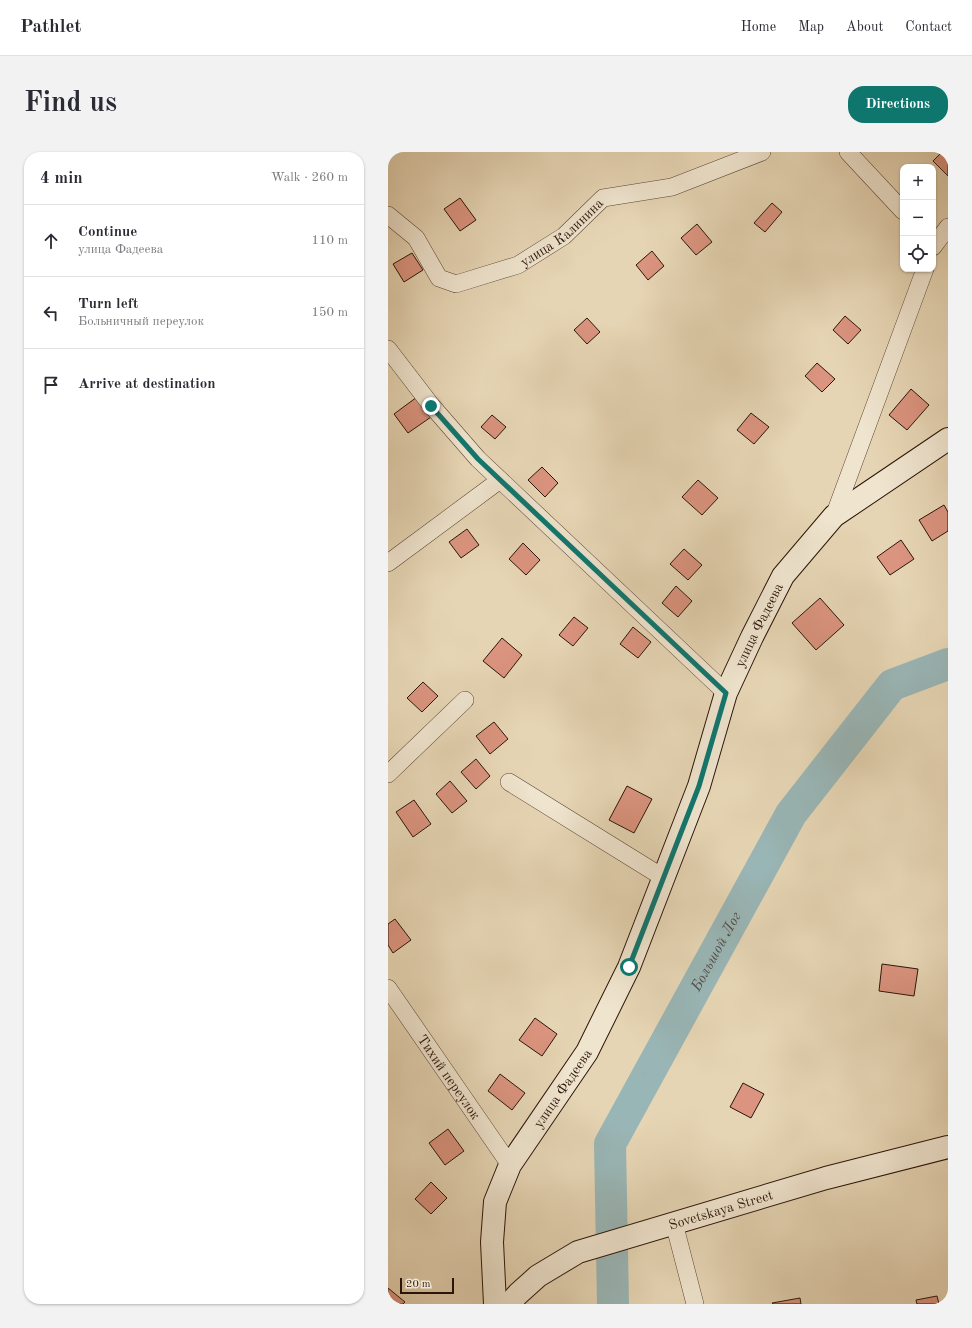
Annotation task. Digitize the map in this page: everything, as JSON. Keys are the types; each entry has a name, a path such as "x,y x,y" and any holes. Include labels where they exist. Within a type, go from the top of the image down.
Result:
{"street":[{"name":"улица Калинина","path":"388,214 416,238 439,278 456,284 518,265 564,236 603,198 672,187 762,152"},
{"path":"848,152 900,208"},
{"path":"936,241 948,227"},
{"path":"834,516 924,272"},
{"path":"388,349 431,406 478,459 726,693"},
{"name":"улица Фадеева","path":"495,1304 492,1242 495,1202 510,1165 587,1052 629,967 699,786 726,693 783,576 834,516 948,439"},
{"path":"388,563 500,480"},
{"path":"388,774 465,700"},
{"path":"509,782 664,878"},
{"name":"Тихий переулок","path":"388,988 510,1165"},
{"name":"Sovetskaya Street","path":"509,1304 538,1276 578,1252 826,1178 948,1147"},
{"path":"674,1223 695,1304"}],"building":[{"path":"942,152 948,152 948,176 936,164 933,161"},
{"path":"460,198 476,220 460,231 444,209"},
{"path":"772,203 782,212 765,232 754,223"},
{"path":"697,224 712,242 696,255 681,238"},
{"path":"652,251 664,266 648,280 636,265"},
{"path":"412,253 423,270 404,282 393,264"},
{"path":"845,316 861,330 848,344 833,330"},
{"path":"587,318 600,332 587,344 574,330"},
{"path":"817,363 835,379 822,392 805,376"},
{"path":"911,389 929,405 907,430 889,415"},
{"path":"417,397 431,417 408,433 394,414"},
{"path":"751,413 769,427 754,444 737,430"},
{"path":"492,415 506,427 495,439 481,427"},
{"path":"542,467 558,483 545,497 528,480"},
{"path":"698,480 718,498 702,515 682,497"},
{"path":"944,505 948,512 948,531 932,541 919,520"},
{"path":"467,529 479,545 461,558 449,542"},
{"path":"901,540 914,559 890,575 877,557"},
{"path":"523,543 540,560 526,575 509,559"},
{"path":"684,549 702,565 688,580 670,564"},
{"path":"676,586 692,601 678,617 662,603"},
{"path":"820,598 844,625 816,650 792,623"},
{"path":"574,617 588,628 573,646 559,635"},
{"path":"633,627 651,642 638,658 620,644"},
{"path":"502,638 522,655 504,678 483,661"},
{"path":"423,682 438,696 422,712 407,698"},
{"path":"494,722 508,739 490,754 476,736"},
{"path":"476,759 490,776 476,789 461,772"},
{"path":"450,781 467,801 452,813 436,794"},
{"path":"627,786 652,799 634,833 609,820"},
{"path":"414,800 431,824 413,837 396,812"},
{"path":"395,919 411,940 393,953 388,945 388,924"},
{"path":"882,964 918,969 914,996 879,991"},
{"path":"535,1018 557,1034 542,1056 519,1040"},
{"path":"500,1074 525,1093 512,1110 488,1091"},
{"path":"743,1083 764,1094 751,1118 730,1107"},
{"path":"448,1129 464,1151 445,1165 429,1143"},
{"path":"431,1182 447,1198 431,1214 415,1199"},
{"path":"388,1288 405,1302 403,1304 388,1304"},
{"path":"937,1296 939,1304 917,1304 916,1300"},
{"path":"800,1298 801,1304 772,1303"}],"waterway":[{"name":"Большой Лог","path":"613,1304 610,1144 791,814 892,685 948,664"}],"route":[{"path":"431,406 478,459 726,693 699,786 629,967"}]}
